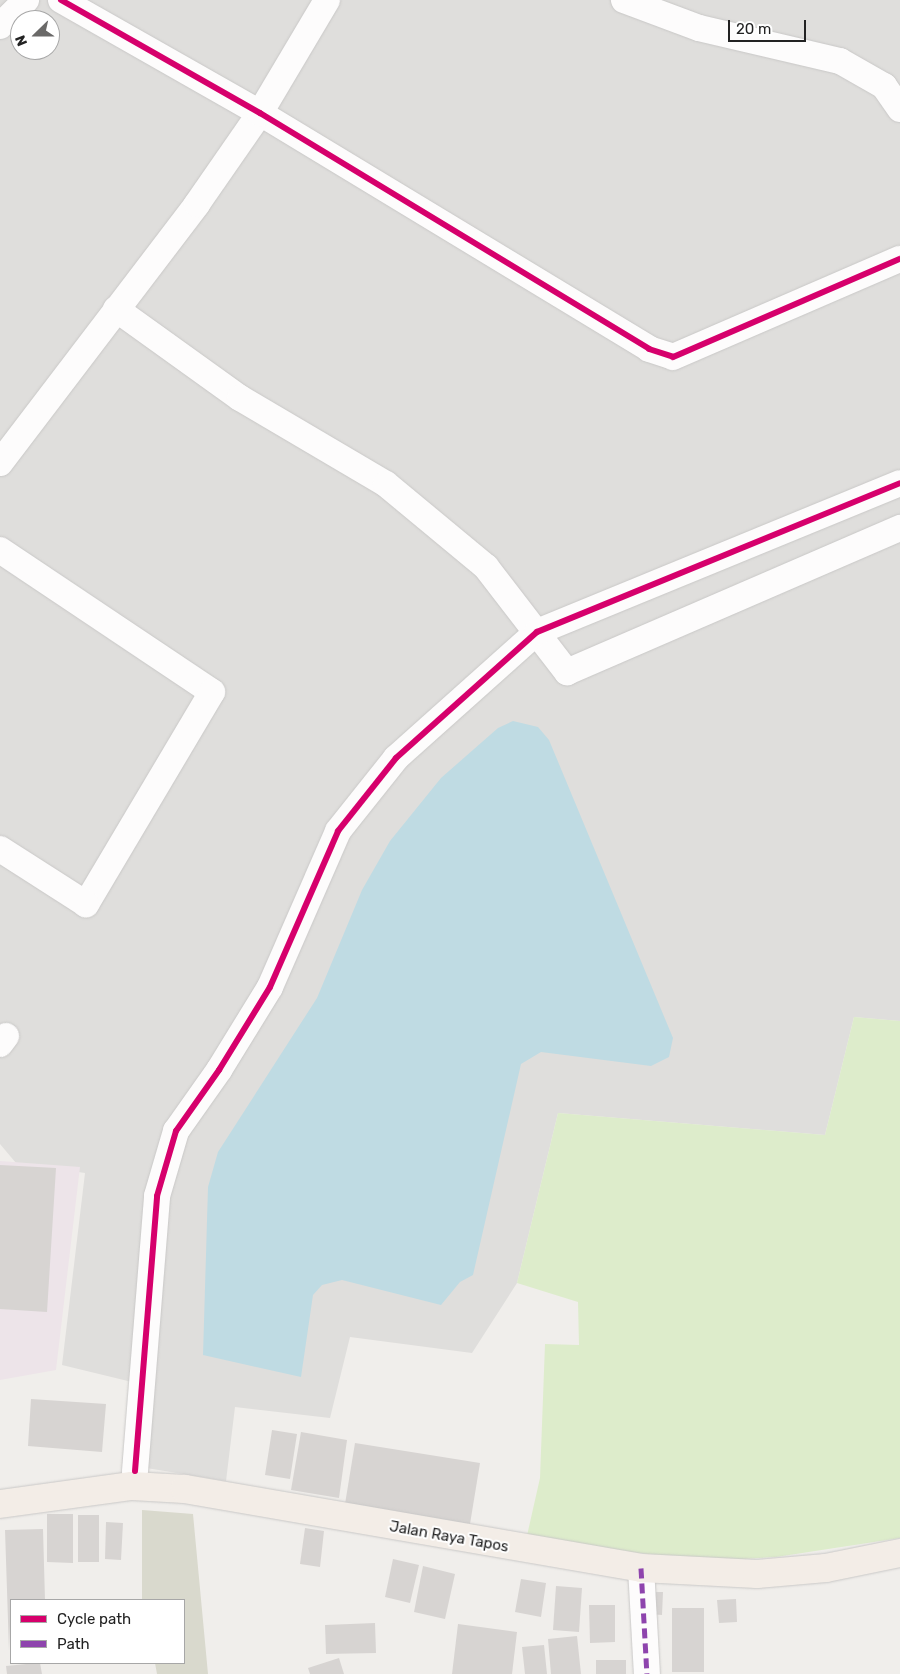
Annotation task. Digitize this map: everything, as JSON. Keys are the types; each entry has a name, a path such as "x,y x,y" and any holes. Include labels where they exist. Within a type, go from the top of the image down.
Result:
{"main road":[{"name":"Jalan Raya Tapos","path":"0,1504 132,1486 176,1488 641,1568 757,1574 826,1568 900,1553"}],"street":[{"path":"0,26 26,0"},
{"path":"61,0 260,113 649,349 673,357 900,259"},
{"path":"0,463 198,204 260,113 327,0"},
{"path":"624,0 699,28 840,61 884,86 900,109"},
{"path":"116,309 240,398 386,484 486,567 567,672 900,528"},
{"path":"135,1471 157,1196 176,1131 219,1070 270,987 338,831 396,758 537,632 900,484"},
{"path":"0,550 212,692 86,904 0,849"},
{"path":"641,1568 647,1674"}],"shaded area":[{"path":"0,0 900,0 900,1021 854,1017 825,1135 558,1113 517,1283 472,1353 350,1337 330,1418 235,1407 226,1481 122,1464 132,1382 62,1365 85,1173 16,1163 0,1144"},
{"path":"0,1161 80,1167 56,1370 0,1380"},
{"path":"142,1510 193,1514 208,1674 157,1674 155,1664 185,1664 185,1599 142,1599"}],"green space":[{"path":"854,1017 900,1021 900,1538 776,1557 708,1561 526,1540 540,1478 545,1344 579,1345 578,1302 517,1283 558,1113 825,1135"}],"water":[{"path":"513,721 538,727 549,740 673,1038 669,1057 651,1066 541,1052 521,1064 473,1275 460,1282 441,1305 342,1280 322,1285 313,1295 301,1377 203,1355 208,1187 218,1152 317,998 362,890 390,841 441,778 498,728"}],"building":[{"path":"0,1165 56,1168 47,1312 0,1309"},
{"path":"31,1399 106,1404 102,1452 28,1446"},
{"path":"272,1430 297,1434 290,1479 265,1475"},
{"path":"301,1432 347,1440 339,1498 291,1490"},
{"path":"355,1443 480,1463 470,1524 345,1504"},
{"path":"47,1514 73,1514 73,1563 47,1562"},
{"path":"78,1515 99,1515 99,1562 78,1562"},
{"path":"106,1522 123,1523 121,1560 105,1559"},
{"path":"305,1528 324,1531 320,1567 300,1564"},
{"path":"43,1529 45,1599 10,1599 9,1651 5,1530"},
{"path":"393,1559 419,1565 410,1603 385,1597"},
{"path":"423,1566 455,1574 445,1619 414,1612"},
{"path":"521,1579 546,1583 541,1617 515,1612"},
{"path":"556,1586 582,1588 579,1632 553,1630"},
{"path":"648,1592 663,1592 662,1615 648,1614"},
{"path":"736,1599 737,1622 719,1623 717,1600"},
{"path":"589,1605 615,1605 615,1642 590,1643"},
{"path":"672,1608 704,1608 704,1672 672,1672"},
{"path":"375,1623 376,1653 326,1654 325,1625"},
{"path":"458,1624 517,1632 512,1674 452,1674"},
{"path":"577,1636 581,1674 551,1674 548,1639"},
{"path":"544,1645 547,1674 525,1674 522,1647"},
{"path":"339,1658 344,1674 310,1674 308,1668"},
{"path":"596,1660 626,1660 626,1674 596,1674"},
{"path":"40,1664 42,1674 7,1674 6,1666"}],"marked path":[{"path":"641,1568 647,1674"}],"cycle path":[{"path":"61,0 260,113 649,349 673,357 900,259"},
{"path":"135,1471 157,1196 176,1131 219,1070 270,987 338,831 396,758 537,632 900,483"}]}
